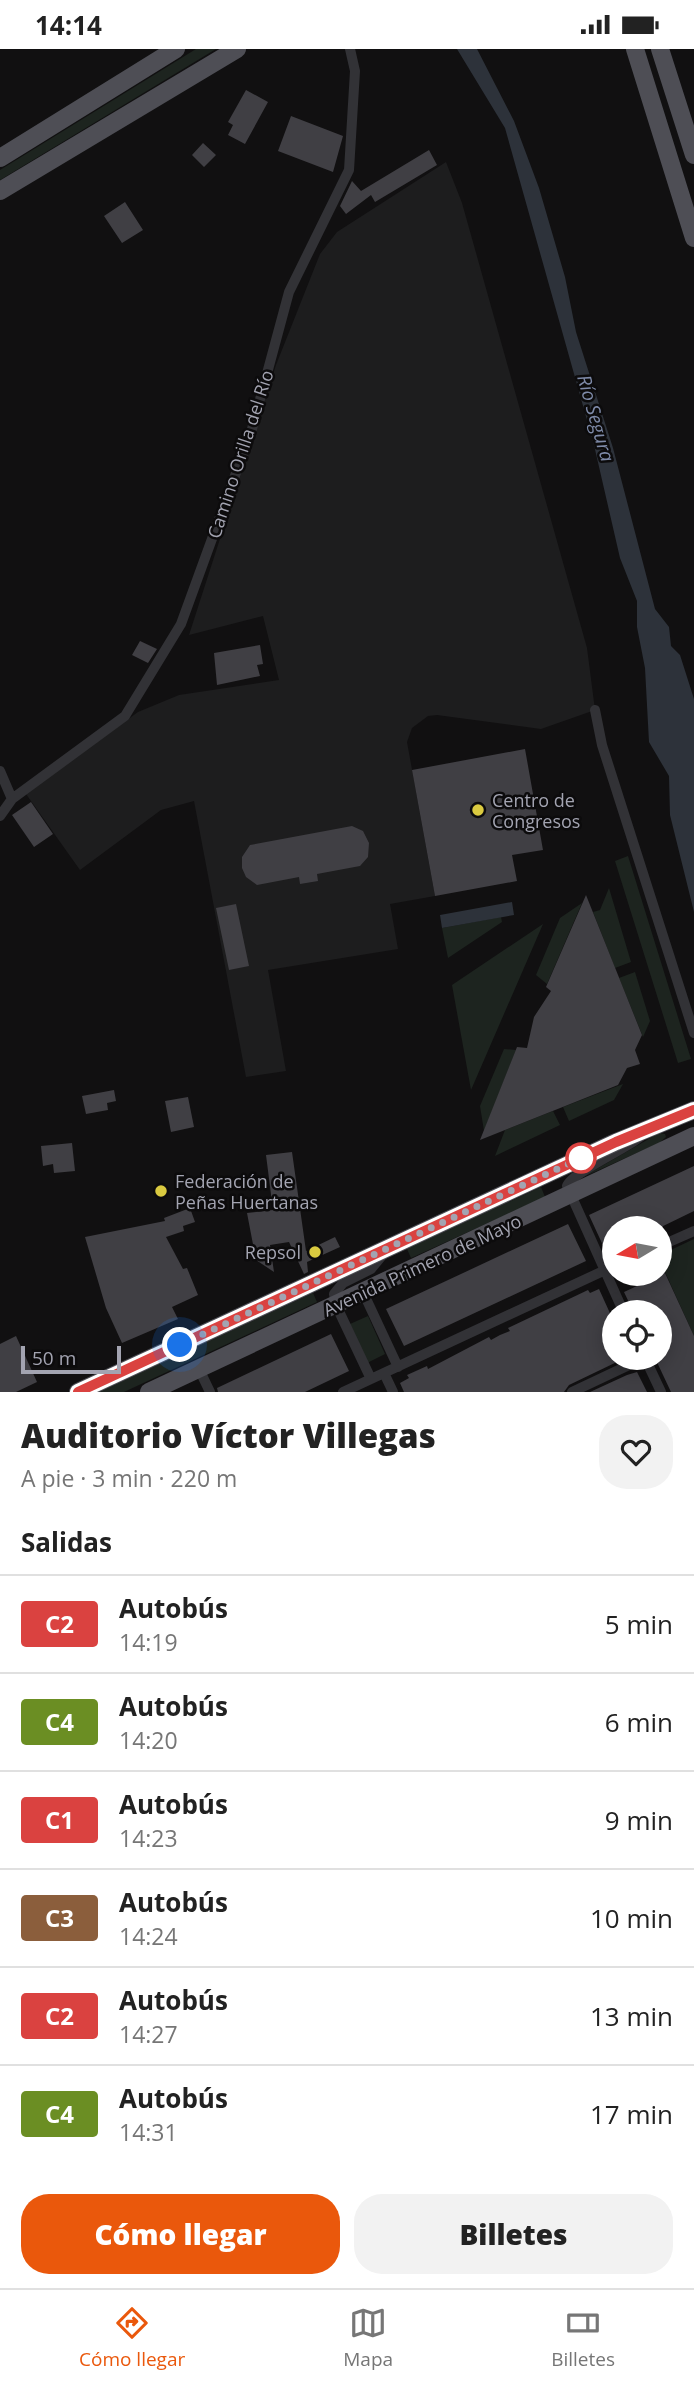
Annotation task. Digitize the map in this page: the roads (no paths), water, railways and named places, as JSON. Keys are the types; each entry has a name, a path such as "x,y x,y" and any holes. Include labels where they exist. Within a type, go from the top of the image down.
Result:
{"main road":[{"path":"0,157 176,49"},
{"path":"0,191 237,49"},
{"path":"635,49 694,238"},
{"path":"660,49 694,155"},
{"name":"Avenida Primero de Mayo","path":"78,1392 388,1247 653,1126 694,1110"},
{"name":"Avenida Primero de Mayo","path":"149,1392 199,1369 337,1296 363,1299 694,1136"}],"street":[{"name":"Camino Orilla del Río","path":"0,816 12,799 125,716 181,624 252,429 289,292 349,170 355,89 350,49"},
{"path":"595,710 602,745 694,1033"},
{"path":"0,771 12,799"},
{"path":"602,1255 570,1196 568,1186 571,1177 624,1151 653,1126"},
{"path":"672,1241 694,1231"},
{"path":"337,1296 371,1269 388,1247"},
{"path":"343,1392 602,1271"},
{"path":"307,1286 323,1283 337,1296 371,1379"},
{"path":"363,1299 398,1367"},
{"path":"199,1369 210,1392"},
{"path":"572,1392 619,1370"},
{"path":"650,1370 661,1392"},
{"path":"384,1373 393,1392"}],"water":[{"name":"Río Segura","path":"457,49 477,49 514,121 539,188 565,277 576,332 613,448 655,609 669,627 671,646 680,655 694,699 694,912 670,815 669,776 649,742 645,668 637,627 637,601 620,558 594,445 505,128"},
{"path":"512,902 514,915 442,928 440,915"}],"place":[{"name":"Centro de Congresos","path":"478,810"},
{"name":"Federación de Peñas Huertanas","path":"161,1191"},
{"name":"Repsol","path":"315,1252"}]}
